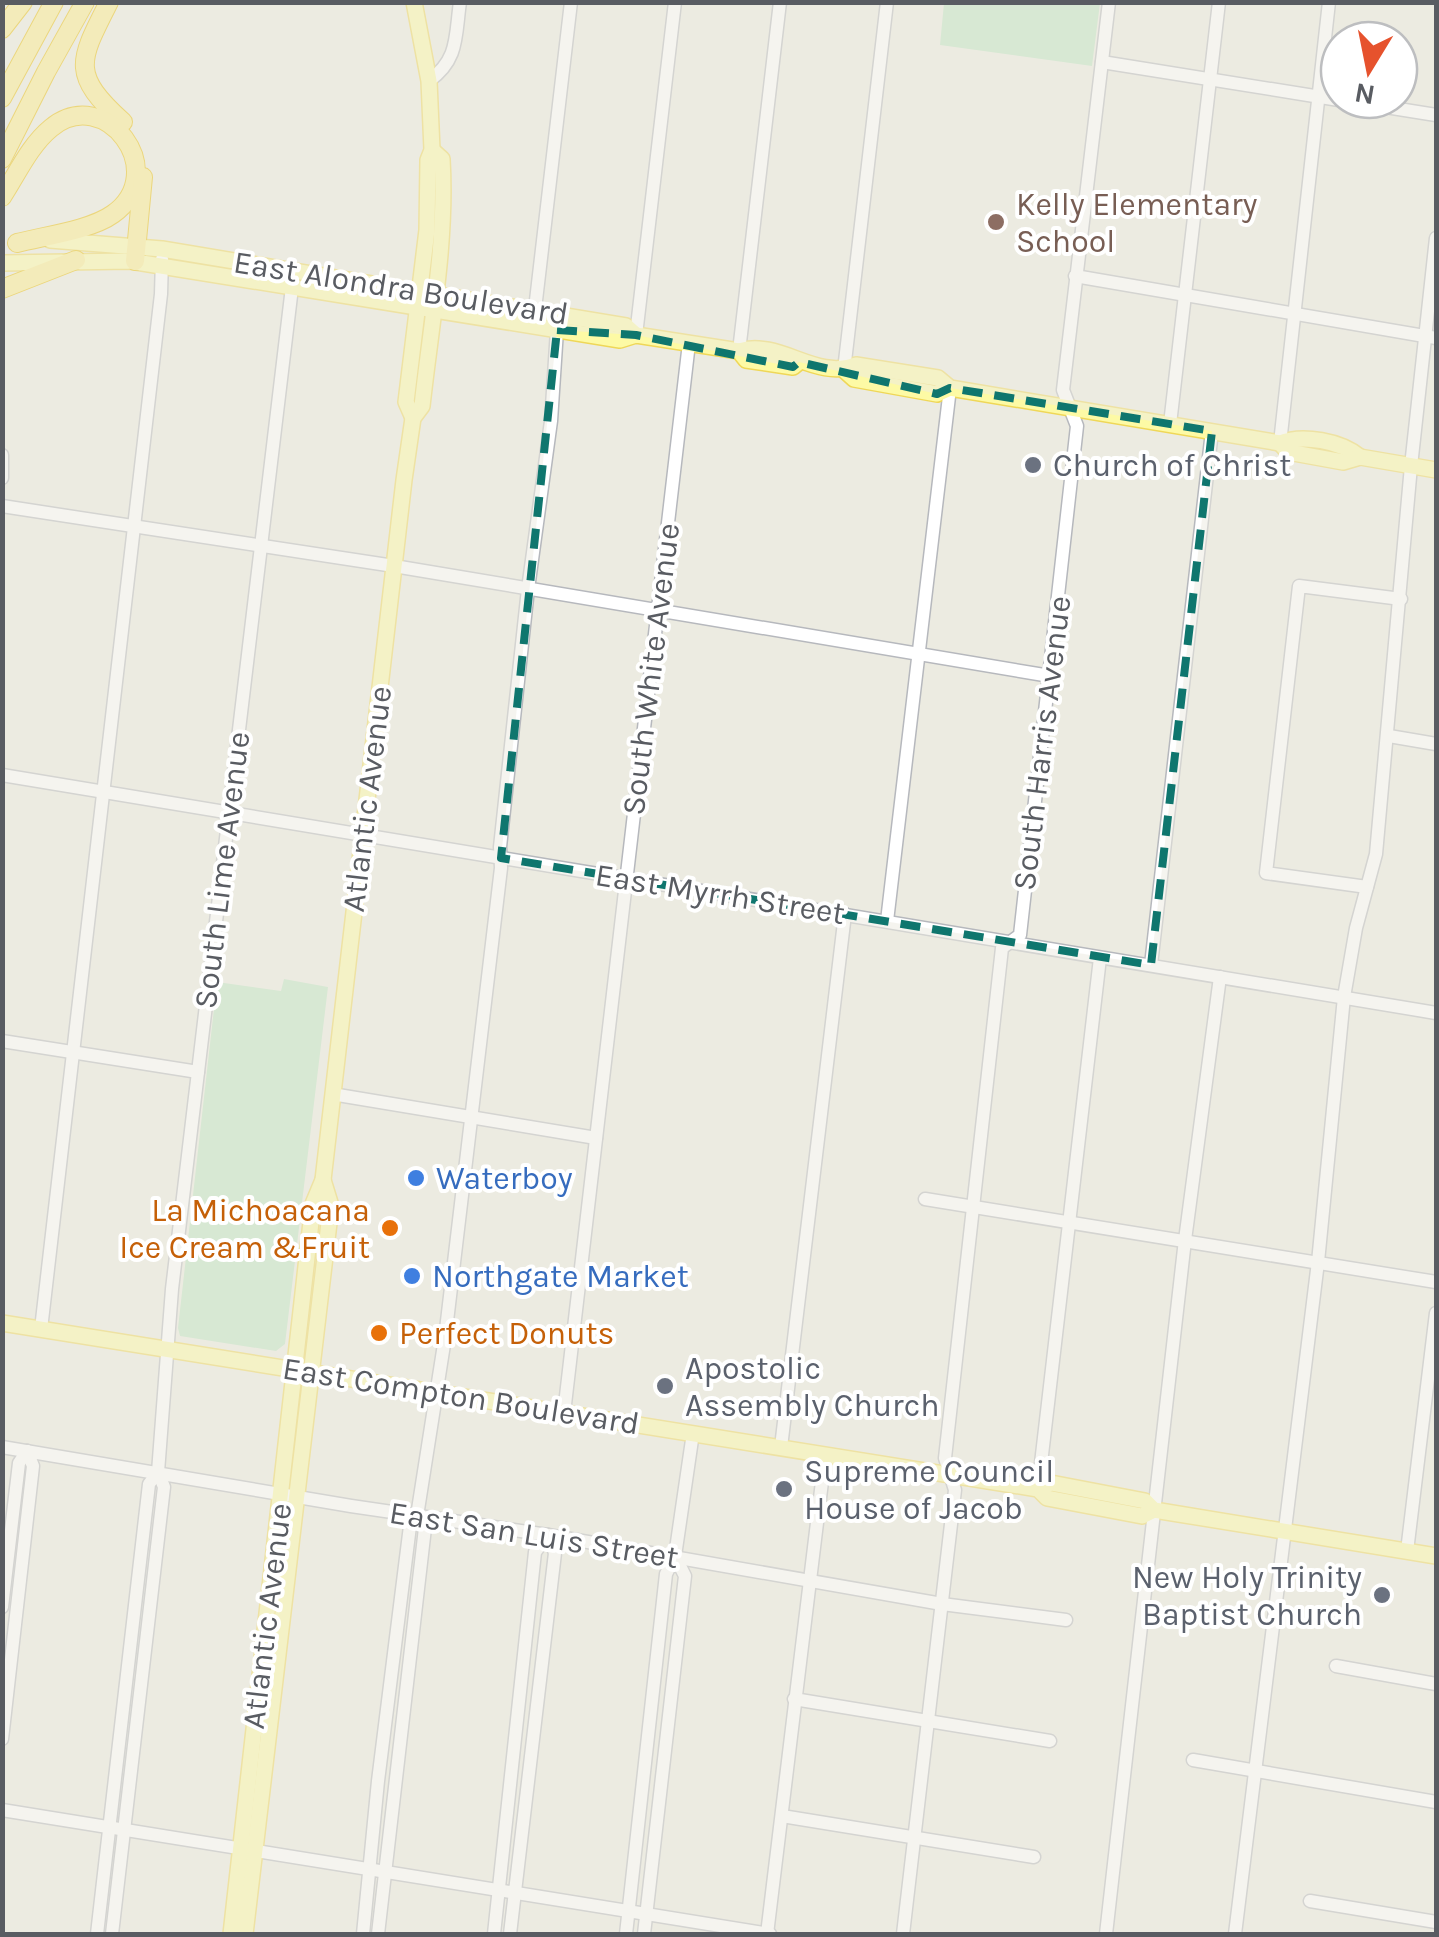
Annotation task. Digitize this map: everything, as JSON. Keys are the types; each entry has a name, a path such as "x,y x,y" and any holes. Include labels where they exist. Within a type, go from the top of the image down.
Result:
{"highway":[{"path":"2,30 23,2"},
{"path":"2,98 54,2"},
{"path":"2,159 86,2"},
{"path":"109,2 86,52 84,67 98,100 122,122 141,149 136,254"},
{"path":"2,198 34,147 60,122 82,116 101,119 130,142 136,170 133,187 116,212 103,220 10,244"},
{"path":"2,289 76,260"}],"main road":[{"name":"Atlantic Avenue","path":"245,1934 248,1850 288,1496 303,1372 331,1206 323,1180 332,1094 413,418 422,406 426,299 444,186 442,158 432,150 428,81 414,2"},
{"path":"10,244 84,241 162,257"},
{"path":"2,264 136,254"},
{"name":"East Alondra Boulevard","path":"162,257 180,268 294,277"},
{"name":"East Alondra Boulevard","path":"162,257 426,299 535,310 626,326 636,334 688,343 791,354 799,362 844,370 854,379 937,394 950,388 1280,443 1288,452 1343,462 1360,457 1436,470"},
{"name":"East Alondra Boulevard","path":"426,299 558,330 620,340 636,334"},
{"name":"East Compton Boulevard","path":"2,1323 1038,1489 1046,1498 1142,1516 1154,1510 1436,1556"},
{"name":"Atlantic Avenue","path":"231,1934 248,1850"}],"street":[{"path":"428,81 443,71 454,48 460,2"},
{"path":"535,310 571,2"},
{"path":"636,334 675,2"},
{"path":"739,351 780,2"},
{"path":"844,370 887,2"},
{"name":"South Harris Avenue","path":"903,1934 955,1490 945,1456 971,1205 1002,948 1020,935 1077,426 1063,390 1109,2"},
{"path":"1170,424 1218,2"},
{"path":"424,54 454,48"},
{"path":"1102,62 1319,96 1280,443"},
{"path":"1235,1934 1318,1262 1344,997 1356,928 1376,854 1412,466 1432,337 1436,238"},
{"path":"40,1329 161,294 162,257"},
{"path":"161,294 180,268"},
{"path":"1075,276 1432,337"},
{"name":"South Lime Avenue","path":"97,1934 118,1828 164,1488 158,1472 172,1289 294,277"},
{"path":"364,1934 378,1782 410,1526 417,1516 436,1392 471,1117 528,589 551,421 558,330"},
{"name":"South White Avenue","path":"564,1413 688,343"},
{"path":"887,921 950,388"},
{"path":"1150,965 1212,431"},
{"path":"2,455 2,478"},
{"path":"2,506 394,566 1050,676"},
{"path":"1367,887 1266,872 1300,586 1401,599"},
{"path":"1389,736 1436,744"},
{"name":"East Myrrh Street","path":"2,776 1436,1013"},
{"path":"781,1447 845,914"},
{"path":"1038,1489 1100,958"},
{"path":"1106,1934 1185,1240 1220,978"},
{"path":"2,1041 198,1072"},
{"path":"332,1094 596,1138"},
{"path":"925,1199 1436,1282"},
{"path":"1406,1551 1436,1312"},
{"path":"626,1934 666,1574 675,1556 693,1433"},
{"name":"East San Luis Street","path":"2,1448 675,1556 942,1604 1066,1620"},
{"path":"2,1607 19,1463 27,1451"},
{"path":"2,1739 34,1466 27,1451"},
{"path":"2,1810 768,1934 825,1456"},
{"path":"378,1934 425,1528 417,1516"},
{"path":"494,1934 535,1552 548,1535"},
{"path":"510,1934 555,1553 548,1535"},
{"path":"644,1934 685,1576 675,1556"},
{"path":"1336,1666 1436,1684"},
{"path":"794,1698 1050,1741"},
{"path":"1193,1760 1436,1802"},
{"path":"782,1816 1034,1857"},
{"name":"South Lime Avenue","path":"112,1934 118,1828"},
{"path":"1310,1901 1436,1922"}],"highlighted area":[{"path":"557,330 636,335 793,367 799,362 937,394 950,388 1212,431 1151,965 501,858"}],"green space":[{"path":"944,3 1100,3 1092,66 940,45"},
{"path":"284,979 328,987 285,1344 276,1351 180,1336 178,1328 217,982 281,991"}],"place":[{"name":"Kelly Elementary School","path":"996,222"},
{"name":"Church of Christ","path":"1033,465"},
{"name":"Waterboy","path":"416,1178"},
{"name":"La Michoacana Ice Cream &Fruit","path":"390,1228"},
{"name":"Northgate Market","path":"412,1276"},
{"name":"Perfect Donuts","path":"379,1333"},
{"name":"Apostolic Assembly Church","path":"665,1386"},
{"name":"Supreme Council House of Jacob","path":"784,1489"},
{"name":"New Holy Trinity Baptist Church","path":"1382,1595"}]}
